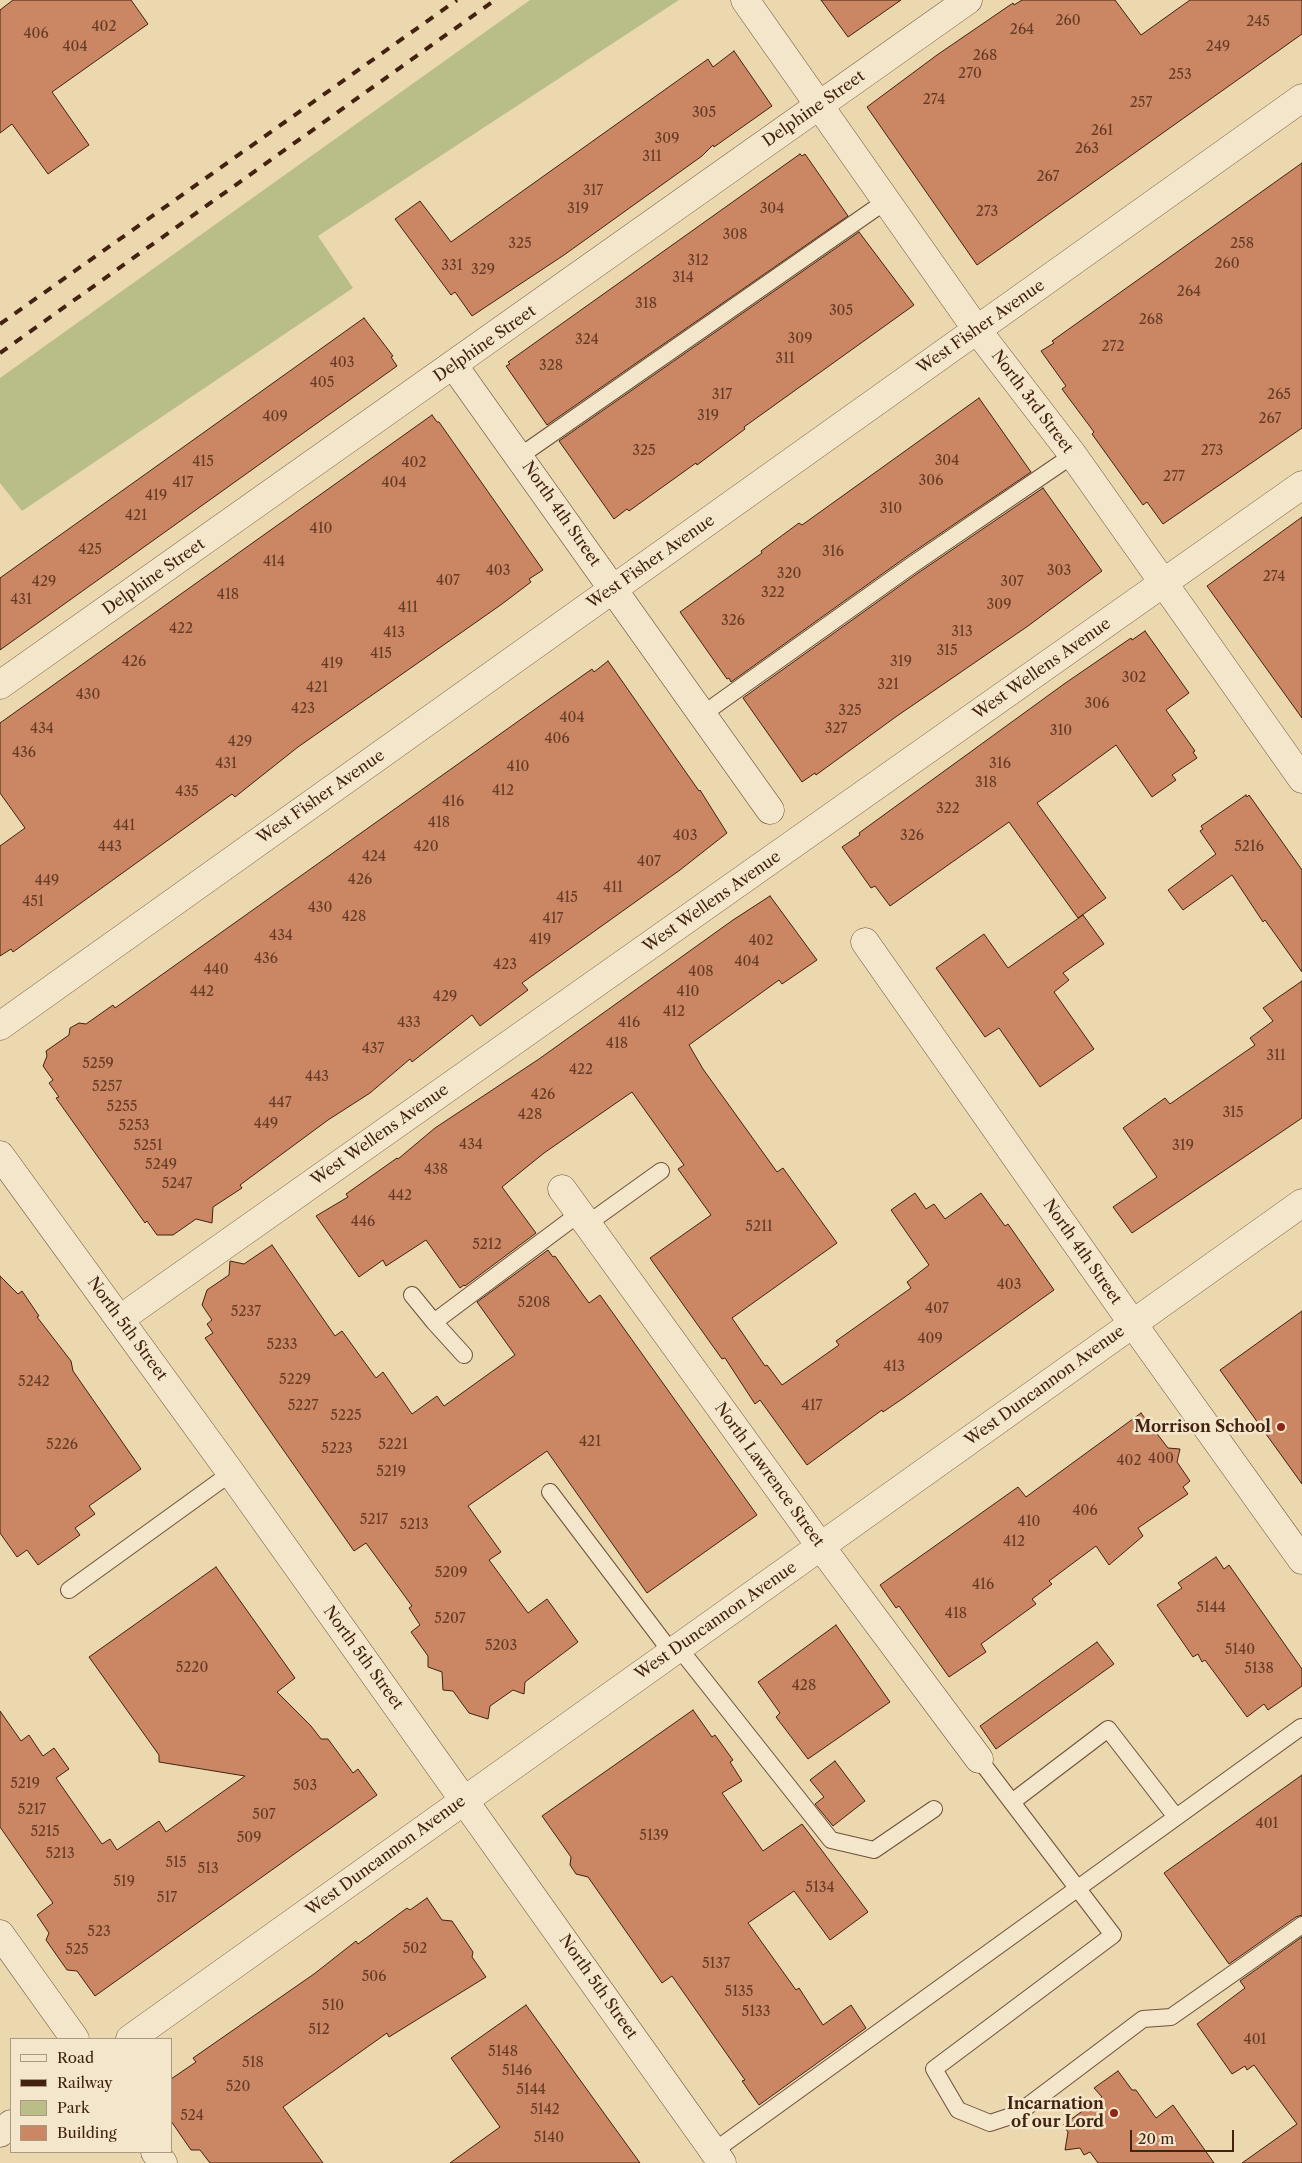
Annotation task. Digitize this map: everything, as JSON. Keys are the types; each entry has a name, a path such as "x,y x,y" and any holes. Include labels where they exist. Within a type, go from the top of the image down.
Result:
{"street":[{"name":"North 3rd Street","path":"745,0 977,330 1072,455 1302,778"},
{"name":"Delphine Street","path":"0,685 454,366 968,0"},
{"name":"West Fisher Avenue","path":"0,1026 1302,98"},
{"name":"North 4th Street","path":"454,366 614,588 770,810"},
{"name":"West Wellens Avenue","path":"120,1319 1302,484"},
{"name":"North 4th Street","path":"865,942 1132,1324 1302,1560"},
{"name":"North 5th Street","path":"0,1155 231,1473 718,2157"},
{"name":"North Lawrence Street","path":"562,1189 820,1546 979,1759"},
{"name":"West Duncannon Avenue","path":"131,2038 1302,1203"},
{"path":"0,1934 74,2038"},
{"path":"0,2133 10,2125"}],"lane":[{"path":"520,456 886,201"},
{"path":"703,714 912,565 1072,455"},
{"path":"434,1322 584,1219 660,1172"},
{"path":"412,1295 464,1355"},
{"path":"69,1590 231,1473"},
{"path":"550,1492 675,1650 831,1840 874,1850 934,1810"},
{"path":"718,2157 1077,1888 1301,1727"},
{"path":"1012,1802 1108,1729 1176,1817"},
{"path":"979,1759 1114,1936 934,2069 958,2110 990,2123 1017,2114 1144,2019 1171,2017 1302,1925"}],"green space":[{"path":"530,0 679,0 318,236 353,288 22,511 0,483 0,378"}],"building":[{"path":"13,0 131,0 148,24 52,92 89,145 48,174 12,124 0,133 0,10"},
{"path":"821,0 901,0 848,37"},
{"path":"1022,0 1115,0 1141,35 1190,0 1302,0 1302,34 977,265 867,107 937,55 1013,3 1014,5"},
{"path":"734,51 772,106 714,147 713,145 702,156 564,255 472,316 455,292 451,295 395,219 420,201 451,242 708,59 713,67"},
{"path":"800,154 802,156 805,154 848,216 547,425 506,366 510,364 508,362"},
{"path":"1302,163 1302,428 1163,524 1147,502 1143,505 1092,434 1094,432 1062,389 1066,386 1041,351 1054,343 1052,341"},
{"path":"859,232 914,305 744,427 745,429 697,465 696,463 629,511 627,509 614,519 559,441"},
{"path":"364,318 393,356 391,357 397,366 0,650 0,578"},
{"path":"979,398 1031,472 906,557 731,682 729,678 727,679 680,612 762,553 761,551 799,523 802,525"},
{"path":"432,415 439,422 543,570 529,579 531,582 502,604 298,747 235,797 232,794 13,952 11,949 0,956 0,846 25,828 0,793 0,723"},
{"path":"1043,488 1102,571 1028,626 897,716 816,775 815,773 802,782 743,698 918,573"},
{"path":"1302,517 1302,718 1207,586"},
{"path":"1145,631 1189,693 1166,710 1195,751 1193,752 1197,758 1172,775 1176,780 1152,797 1116,745 1037,803 1106,898 1078,918 1009,822 890,906 875,886 871,888 842,847 1064,684 1131,638 1132,640"},
{"path":"608,661 700,790 727,833 680,870 522,983 528,990 480,1026 472,1015 412,1062 410,1059 370,1093 328,1120 240,1185 242,1188 213,1207 212,1223 196,1219 173,1235 157,1235 147,1221 145,1223 56,1098 59,1097 49,1083 53,1080 43,1066 47,1056 46,1051 69,1035 70,1028 79,1023 86,1024 113,1005 115,1008 592,669 594,672"},
{"path":"1246,795 1247,797 1249,795 1302,870 1302,972 1265,920 1263,922 1232,875 1183,910 1168,890 1216,854 1200,831 1203,829 1201,826"},
{"path":"770,896 817,960 782,984 779,980 689,1045 703,1069 777,1172 783,1168 837,1243 732,1318 765,1366 767,1365 782,1385 839,1345 836,1341 911,1288 907,1282 929,1265 891,1210 915,1193 926,1209 934,1204 945,1219 981,1193 1005,1226 1008,1224 1054,1290 905,1397 883,1412 882,1410 807,1465 760,1400 755,1404 725,1358 722,1359 650,1258 711,1215 678,1169 684,1165 632,1092 544,1153 502,1187 536,1233 460,1288 426,1240 386,1266 383,1260 359,1277 316,1216 348,1197 346,1194 398,1159 435,1128 539,1059 733,920"},
{"path":"1083,915 1104,944 1063,973 1069,980 1054,992 1094,1049 1040,1087 999,1028 985,1037 936,968 984,934 1008,968"},
{"path":"1302,981 1302,1118 1132,1233 1113,1207 1157,1177 1123,1128 1165,1098 1170,1104 1255,1045 1250,1038 1273,1021 1263,1008"},
{"path":"272,1245 335,1336 342,1331 376,1378 383,1372 412,1414 437,1396 444,1406 515,1355 477,1302 548,1250 553,1257 555,1256 589,1303 600,1295 757,1515 647,1593 547,1451 468,1506 501,1552 489,1560 528,1613 547,1599 578,1642 525,1682 524,1694 513,1690 490,1706 488,1719 469,1713 453,1691 443,1690 442,1672 428,1667 428,1656 411,1632 420,1625 409,1608 412,1606 366,1543 354,1551 205,1338 213,1333 207,1324 212,1320 202,1305 207,1290 229,1275 230,1261 244,1264"},
{"path":"0,1276 18,1294 22,1291 39,1316 37,1317 71,1361 73,1371 141,1469 89,1506 95,1514 75,1528 80,1535 38,1565 27,1550 17,1557 0,1533"},
{"name":"Morrison School","path":"1302,1311 1302,1484 1220,1370"},
{"path":"1141,1413 1168,1448 1180,1449 1177,1462 1190,1481 1183,1487 1188,1494 1138,1528 1143,1536 1109,1565 1096,1546 1049,1581 1052,1584 1032,1599 1036,1604 981,1644 986,1652 949,1677 899,1606 896,1608 880,1585 1018,1487 1026,1497"},
{"path":"1216,1557 1224,1569 1229,1565 1302,1669 1302,1686 1268,1710 1264,1704 1247,1717 1205,1660 1202,1662 1198,1654 1193,1657 1157,1605 1182,1588 1178,1583"},
{"path":"216,1567 295,1678 277,1692 311,1726 321,1739 328,1739 353,1773 358,1769 377,1795 95,1996 77,1971 67,1970 46,1940 49,1933 37,1915 53,1903 0,1827 0,1711 21,1741 29,1735 43,1756 54,1748 69,1769 56,1778 102,1844 110,1839 117,1850 159,1821 166,1832 245,1776 159,1762 159,1755 89,1657"},
{"path":"836,1625 890,1702 808,1759 776,1717 780,1713 758,1682"},
{"path":"1097,1642 1114,1664 996,1749 980,1726"},
{"path":"693,1710 712,1737 715,1735 733,1760 730,1762 742,1781 722,1793 763,1851 802,1824 868,1912 830,1940 794,1891 748,1923 796,1990 799,1988 823,2025 851,2005 866,2028 759,2105 742,2081 745,2080 672,1976 662,1983 588,1877 576,1874 570,1865 571,1857 542,1816"},
{"path":"835,1761 865,1801 833,1826 815,1804 824,1797 810,1780"},
{"path":"1302,1775 1302,1915 1296,1917 1229,1964 1164,1873"},
{"path":"427,1898 442,1920 452,1921 473,1952 472,1957 486,1977 389,2037 387,2033 283,2107 323,2163 210,2163 200,2150 191,2150 172,2122 172,2078 196,2062 193,2058 314,1974 356,1941 358,1944 407,1908 410,1910"},
{"path":"1302,1937 1302,2163 1242,2163 1297,2124 1254,2065 1247,2070 1245,2066 1232,2074 1197,2024 1245,1988 1240,1981"},
{"path":"526,2005 640,2163 450,2163 500,2127 451,2058"},
{"name":"Incarnation of our Lord","path":"1118,2071 1132,2090 1136,2090 1156,2118 1173,2105 1214,2163 1098,2163 1090,2152 1084,2155 1080,2148 1065,2150 1068,2132 1063,2125 1102,2097 1094,2088"}],"railway":[{"path":"0,324 457,0"},
{"path":"0,353 495,0"}],"place":[{"name":"Morrison School","path":"1281,1427"},
{"name":"Incarnation of our Lord","path":"1114,2113"}]}
